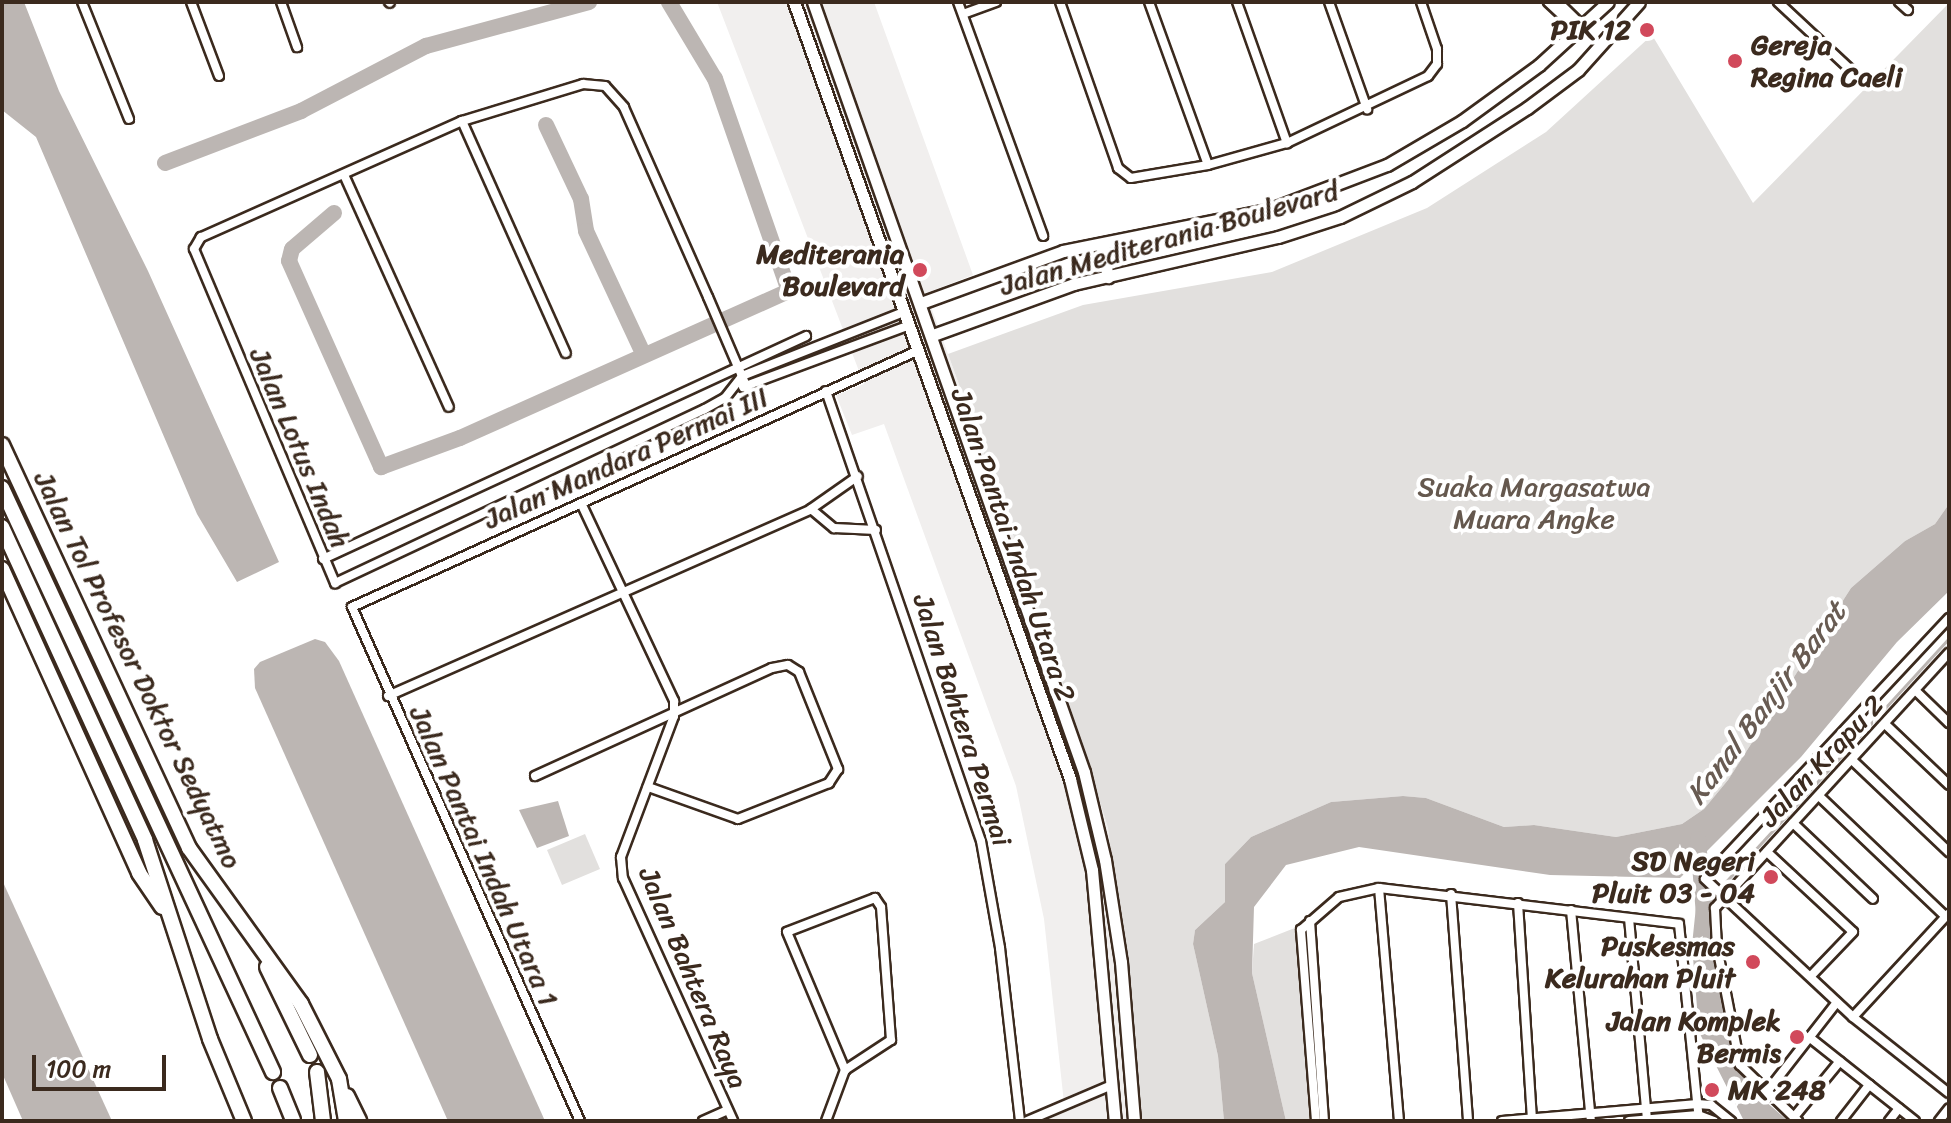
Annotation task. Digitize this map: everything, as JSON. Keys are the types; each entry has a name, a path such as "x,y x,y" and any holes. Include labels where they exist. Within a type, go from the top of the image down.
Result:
{"highway":[{"name":"Jalan Tol Profesor Doktor Sedyatmo","path":"2,445 189,848 301,1004 339,1079 346,1121"},
{"name":"Jalan Tol Profesor Doktor Sedyatmo","path":"2,488 273,1072"},
{"path":"2,527 145,840 210,1039 244,1121"},
{"path":"2,569 139,873 170,917"},
{"path":"252,938 310,1055"},
{"path":"317,1072 323,1121"},
{"path":"339,1079 359,1121"},
{"path":"280,1088 293,1121"}],"street":[{"path":"82,2 129,119"},
{"path":"191,2 219,76"},
{"path":"281,2 297,47"},
{"name":"Jalan Pantai Indah Utara 2","path":"794,2 1070,779 1092,870 1115,1121"},
{"name":"Jalan Pantai Indah Utara 2","path":"813,2 933,335 1084,772 1105,860 1121,962 1134,1121"},
{"path":"958,2 1043,236"},
{"path":"963,14 996,2"},
{"path":"1071,2 1060,4 1123,176 1208,165 1287,143 1367,109 1428,76 1438,59 1421,2"},
{"path":"1149,2 1208,165"},
{"path":"1237,2 1287,143"},
{"path":"1329,2 1367,109"},
{"path":"1548,2 1581,29"},
{"path":"1558,2 1581,29"},
{"name":"Jalan Mediterania Boulevard","path":"921,303 1031,260 1271,209 1387,165 1462,121 1581,29 1608,2"},
{"name":"Jalan Mediterania Boulevard","path":"933,335 1108,277 1278,237 1340,217 1412,182 1578,70 1639,2"},
{"path":"1778,2 1853,72"},
{"path":"1899,2 1908,10"},
{"name":"Jalan Lotus Indah","path":"743,387 740,371 710,301 616,93 605,86 583,84 462,121 345,177 201,237 194,249 335,583 705,409 743,387 910,325"},
{"path":"462,121 566,353"},
{"path":"345,177 449,407"},
{"path":"1101,244 1108,277"},
{"path":"908,267 902,278 912,309 910,325"},
{"path":"740,371 906,311"},
{"path":"323,559 740,371 806,336"},
{"name":"Jalan Mandara Permai III","path":"352,607 919,350"},
{"name":"Jalan Bahtera Permai","path":"826,391 858,476 981,841 1000,948 1020,1121"},
{"path":"388,696 811,509 858,476"},
{"path":"581,503 674,701 674,716"},
{"path":"811,509 834,528 876,530"},
{"name":"Jalan Pantai Indah Utara 1","path":"352,607 388,696 580,1121"},
{"path":"1949,618 1706,877 1853,1017 1949,1093"},
{"name":"Jalan Krapu 2","path":"1722,895 1767,852 1947,659"},
{"path":"535,776 674,716 772,668 788,665 799,672 838,769 829,783 738,819 648,787"},
{"path":"1916,691 1949,723"},
{"name":"Jalan Bahtera Raya","path":"674,716 621,857 623,878 725,1111 733,1121"},
{"path":"1885,724 1949,785"},
{"path":"1852,760 1949,852"},
{"path":"1819,796 1948,915 1853,1017"},
{"path":"1793,823 1873,899"},
{"path":"1767,852 1853,932 1811,976"},
{"path":"1379,888 1399,1121"},
{"path":"1316,1121 1307,951 1310,921 1339,897 1379,888 1451,894 1679,924 1698,1118"},
{"path":"1451,894 1468,1121"},
{"path":"1722,895 1715,908 1714,927 1729,1024 1741,1068 1796,1119 1840,1061"},
{"path":"826,1121 845,1070 885,1047 892,1036 881,907 875,898 787,932 845,1070"},
{"path":"1518,903 1532,1119"},
{"path":"1571,910 1590,1117"},
{"path":"1629,918 1647,1120"},
{"path":"1307,951 1324,1121"},
{"path":"1766,1093 1837,1002"},
{"path":"1809,1037 1915,1121"},
{"path":"1027,1121 1112,1085"},
{"path":"1841,1121 1869,1085"},
{"path":"1502,1121 1590,1117 1697,1104 1711,1105 1731,1121"},
{"path":"1889,1121 1899,1108"},
{"path":"1939,1121 1949,1108"},
{"path":"703,1121 725,1111"},
{"path":"1629,1121 1698,1118 1714,1121"}],"shaded area":[{"path":"2,2 24,2 59,91 148,271 279,562 237,582 197,514 36,137 2,110"},
{"path":"717,2 874,2 973,275 926,293 1038,604 1108,828 1141,1121 1026,1121 1064,1103 1044,919 1016,786 884,424 852,435 836,395 864,384"},
{"path":"1949,504 1949,591 1897,642 1801,757 1680,878 1550,875 1359,847 1286,865 1254,907 1252,973 1286,1121 1224,1121 1218,1056 1193,944 1195,930 1225,902 1225,864 1251,837 1331,802 1403,796 1426,798 1504,827 1534,825 1616,837 1682,824 1704,809 1728,780 1851,588 1905,541 1935,524"},
{"path":"315,639 325,642 339,661 545,1121 448,1121 255,688 254,669 260,662"},
{"path":"558,801 569,836 537,848 519,810"},
{"path":"2,880 112,1121 23,1121 2,1073"},
{"path":"1711,890 1721,897 1713,927 1731,1055 1748,1086 1788,1121 1744,1121 1699,1032 1692,945 1697,897"}],"green space":[{"name":"Suaka Margasatwa Muara Angke","path":"1949,3 1949,504 1935,524 1905,541 1851,588 1728,780 1704,809 1682,824 1616,837 1534,825 1504,827 1426,798 1403,796 1331,802 1251,837 1225,864 1225,902 1195,930 1193,944 1218,1056 1224,1121 1141,1121 1108,828 1038,604 948,354 1083,305 1272,272 1427,208 1546,132 1652,35 1753,203"},
{"path":"585,834 600,869 562,885 547,850"},
{"path":"1310,922 1319,1121 1286,1121 1252,973 1254,944"}],"waterway":[{"path":"165,163 301,111 426,46 589,2"},
{"path":"334,213 292,249 289,261 381,467 460,438 789,291 715,79 669,2"},
{"path":"546,125 581,199 586,231 643,353"},
{"path":"1720,888 1949,638"},
{"path":"1698,839 1704,915"}],"place":[{"name":"PIK 12","path":"1647,30"},
{"name":"Gereja Regina Caeli","path":"1735,61"},
{"name":"Mediterania Boulevard","path":"920,270"},
{"name":"SD Negeri Pluit 03 - 04","path":"1771,877"},
{"name":"Puskesmas Kelurahan Pluit","path":"1753,962"},
{"name":"Jalan Komplek Bermis","path":"1797,1037"},
{"name":"MK 248","path":"1712,1090"}],"water label":[{"name":"Kanal Banjir Barat","path":"1766,703"}]}
